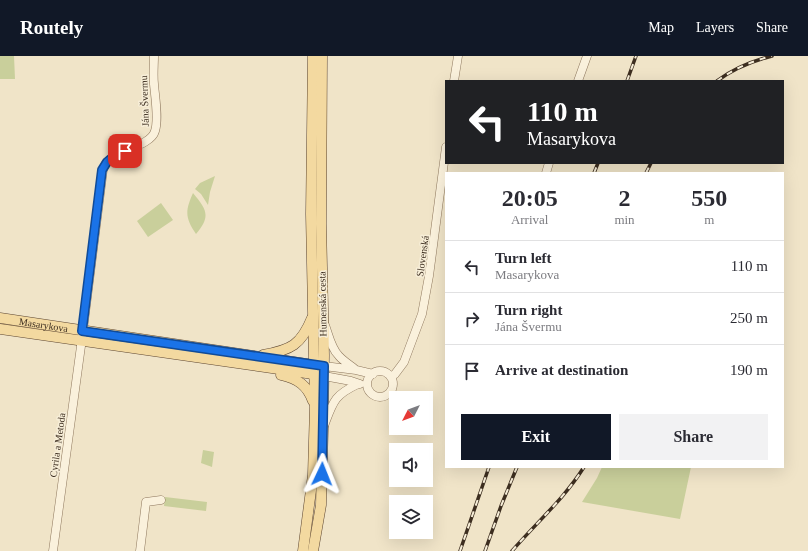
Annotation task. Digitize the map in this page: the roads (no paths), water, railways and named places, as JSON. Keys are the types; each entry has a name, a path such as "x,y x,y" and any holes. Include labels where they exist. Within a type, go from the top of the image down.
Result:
{"main road":[{"name":"Humenská cesta","path":"313,56 311,214 318,316 319,371 323,428 321,505 313,551"},
{"name":"Humenská cesta","path":"318,316 321,224 322,56"},
{"path":"252,356 282,351 294,345 302,338 318,316"},
{"name":"Masarykova","path":"2,319 82,336 203,358 258,367 319,371"},
{"name":"Masarykova","path":"1,329 82,336 252,356 319,371"},
{"path":"258,367 274,374 290,377 303,385 310,393 315,407"},
{"name":"Humenská cesta","path":"303,551 313,475 315,407 319,371"},
{"path":"315,540 320,551"}],"street":[{"name":"Jána Švermu","path":"82,336 102,170 107,162 113,157 148,140 156,129 153,81 154,56"},
{"path":"454,80 458,56"},
{"path":"578,80 587,56"},
{"name":"Slovenská","path":"391,377 395,374 408,353 422,314 429,276 445,155"},
{"path":"318,316 335,351 340,358 356,370"},
{"path":"1,329 2,319"},
{"name":"Cyrila a Metoda","path":"53,551 82,336"},
{"path":"319,371 356,370 373,374"},
{"path":"319,371 368,387"},
{"path":"379,371 391,377 393,380 393,387 390,393 380,397 370,392 368,387 369,378 373,374 379,371"},
{"path":"323,428 331,407 337,398 345,390 358,384"},
{"path":"140,551 146,502 161,500"}],"railway":[{"path":"627,80 636,56"},
{"path":"719,80 743,66 772,56"},
{"path":"594,172 598,164"},
{"path":"646,172 650,164"},
{"path":"460,551 489,468"},
{"path":"485,551 517,468"},
{"path":"512,551 568,490 583,468"}]}
